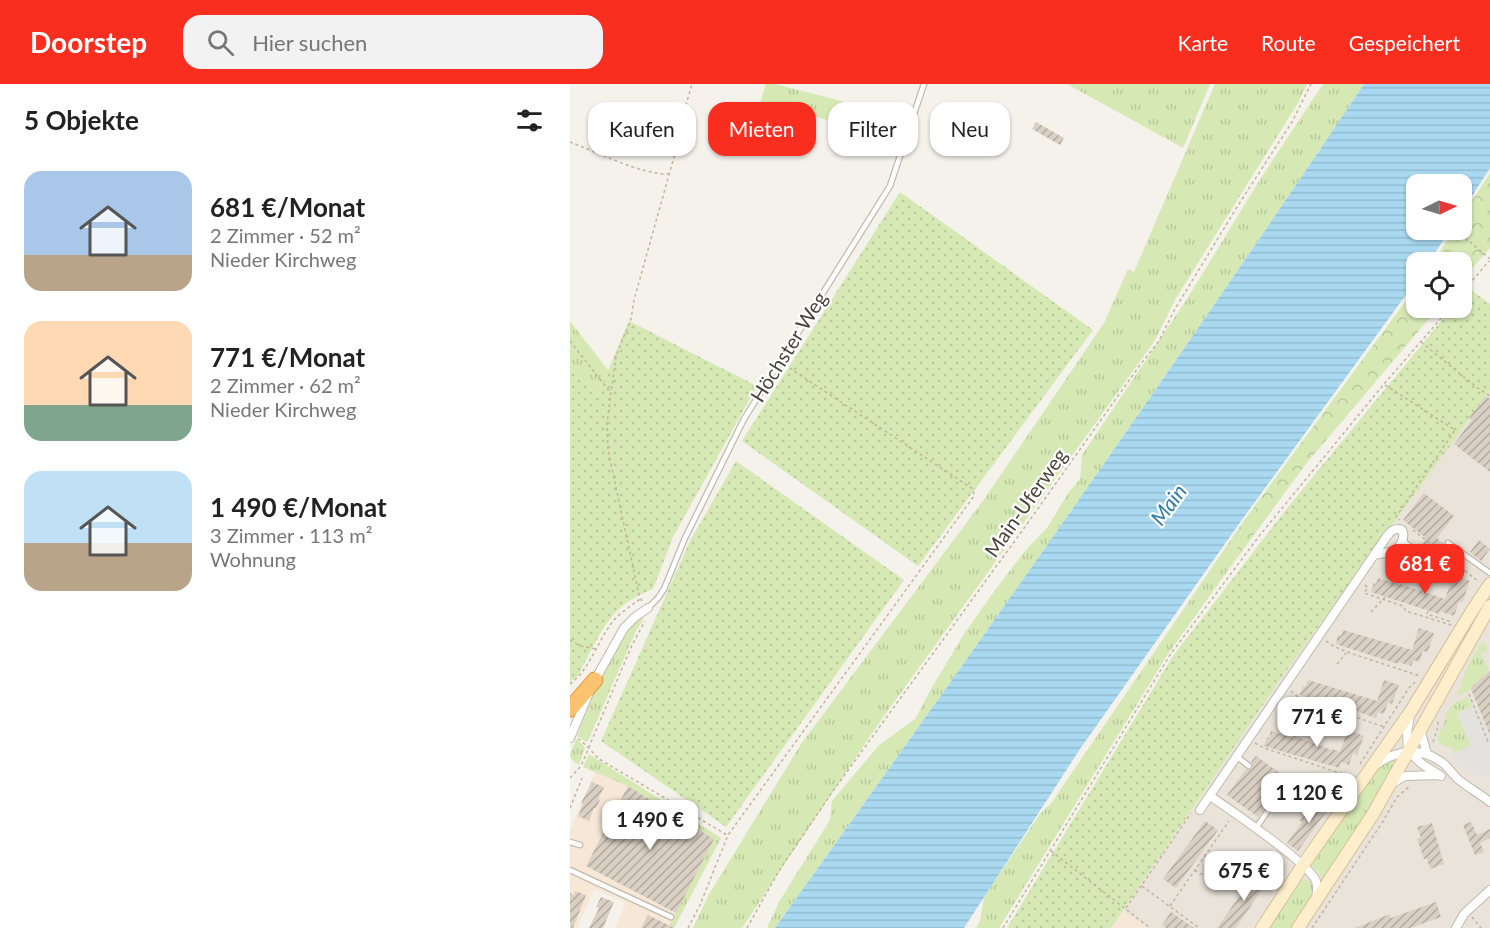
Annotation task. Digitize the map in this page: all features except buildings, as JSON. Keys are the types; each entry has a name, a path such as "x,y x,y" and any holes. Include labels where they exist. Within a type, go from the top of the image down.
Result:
{"highway":[{"path":"570,709 595,680"}],"main road":[{"path":"1298,928 1373,814 1439,699 1477,615 1485,583"},
{"path":"1262,928 1303,865 1477,615 1490,606"}],"street":[{"path":"1200,810 1236,756 1358,580 1374,555 1391,531 1402,530 1404,534 1402,542 1392,552 1374,555"},
{"path":"573,738 595,680 624,628 648,608"},
{"path":"1411,711 1407,733 1408,751 1422,764 1441,776"},
{"path":"1420,729 1427,754"},
{"path":"1370,769 1386,758 1408,751 1427,754 1490,802"},
{"path":"1388,786 1405,776 1457,778"},
{"path":"1210,796 1303,865 1316,882 1317,891 1314,904"},
{"path":"1456,928 1464,914 1490,890"}],"lane":[{"name":"Höchster Weg","path":"648,608 664,589 685,538 744,419 890,186 924,84"},
{"path":"1402,542 1416,553"},
{"path":"1448,543 1490,573"},
{"path":"1236,756 1249,766"},
{"path":"1256,828 1285,786 1283,784"},
{"path":"570,842 580,845"},
{"path":"570,870 671,917"},
{"path":"1292,883 1300,876 1307,874 1313,876"}],"path":[{"path":"570,684 577,679 612,623 641,598 608,450 607,423 616,356 632,320 634,300 680,139 684,112 692,84"},
{"name":"Main-Uferweg","path":"747,928 780,869 833,791 1140,365 1155,348 1175,309 1292,122 1311,84"},
{"path":"570,142 630,166 659,174 670,174"},
{"path":"1467,240 1490,260 1472,281"},
{"path":"1003,928 1170,655 1260,535 1441,318"},
{"path":"570,341 610,393"},
{"path":"1421,342 1474,386 1490,396"},
{"path":"688,928 700,905 728,835 974,496 973,489 780,361"},
{"path":"1384,384 1455,430 1396,517 1485,583"},
{"path":"1358,580 1368,588 1364,593 1403,606 1406,612 1452,624 1427,614 1428,611"},
{"path":"1371,612 1384,597"},
{"path":"570,778 581,766 632,645 646,619 648,608"},
{"path":"570,640 579,646 597,649"},
{"path":"1335,647 1420,676"},
{"path":"1337,663 1347,652"},
{"path":"1469,694 1489,744"},
{"path":"1300,698 1384,728"},
{"path":"1302,713 1313,702"},
{"path":"1427,754 1438,727"},
{"path":"573,738 583,741 587,749 599,759 728,835"},
{"path":"1265,748 1353,777"},
{"path":"1312,928 1382,823 1397,796 1408,788 1416,775"},
{"path":"570,808 582,778"},
{"path":"1125,909 1192,811 1200,810"},
{"path":"1170,906 1234,813"},
{"path":"1050,850 1150,928"},
{"path":"1195,870 1200,874 1211,873 1218,864"},
{"path":"1141,886 1199,928"},
{"path":"1468,910 1481,928"}],"shaded area":[{"path":"1490,391 1490,928 1148,928 1123,911 1286,671"},
{"path":"1477,705 1490,736 1490,774 1482,777 1480,772 1472,775 1459,766 1454,753 1471,746 1457,713"},
{"path":"599,763 721,838 674,928 615,928 626,903 594,889 577,928 570,928 570,830"},
{"path":"1123,911 1148,928 1111,928"}],"green space":[{"path":"766,84 775,84 845,102 828,102 828,120 816,117 816,102 760,102"},
{"path":"1067,84 1210,84 1183,148"},
{"path":"1215,84 1307,84 1298,103 1176,298 1154,342 879,723 742,928 693,928 708,896 801,744 985,498 1104,323 1128,269 1134,272"},
{"path":"1323,84 1364,84 1220,297 999,613 775,928 767,928 779,902 830,820 832,801 879,745 915,719 964,634 1025,551 1047,528 1069,492 1080,479 1082,455 1187,299 1261,178"},
{"path":"1490,173 1490,248 1472,268 1472,252 1440,252 1447,240 1472,240 1472,201"},
{"path":"900,192 1093,330 918,566 742,441"},
{"path":"1472,291 1490,304 1490,391 1286,671 1111,928 1007,928 1173,656 1288,507 1444,318 1472,318"},
{"path":"1406,301 1406,318 1430,318 1306,464 1234,562 1243,522"},
{"path":"570,321 608,370 596,398 570,365"},
{"path":"629,321 757,386 673,537 653,589 629,601 617,611 600,634 577,677 570,682 570,365 596,398"},
{"path":"736,461 904,580 726,827 601,741 691,539"},
{"path":"1243,522 1234,562 1168,654 999,928 976,928 980,921 984,897 1040,814 1052,802"},
{"path":"643,616 586,742 577,736 601,676 622,635"},
{"path":"1484,642 1488,650 1481,653 1489,671 1472,686 1471,690 1457,696 1468,666 1481,643"},
{"path":"1468,697 1472,707 1457,713 1471,746 1454,753 1452,747 1441,744 1438,735 1450,707"},
{"path":"576,739 585,748 579,765 570,755"},
{"path":"589,754 721,838 674,928 668,928 714,839 628,786 583,767"},
{"path":"1398,756 1379,794 1322,884 1320,874 1309,865 1374,768"},
{"path":"1305,879 1311,883 1312,895 1293,928 1267,928 1298,882"}],"water":[{"name":"Main","path":"1364,84 1490,84 1490,168 1472,196 1472,174 1406,174 1406,240 1443,240 1436,252 1406,252 1406,295 1241,521 1080,749 964,928 775,928 925,718 1220,297"}]}
